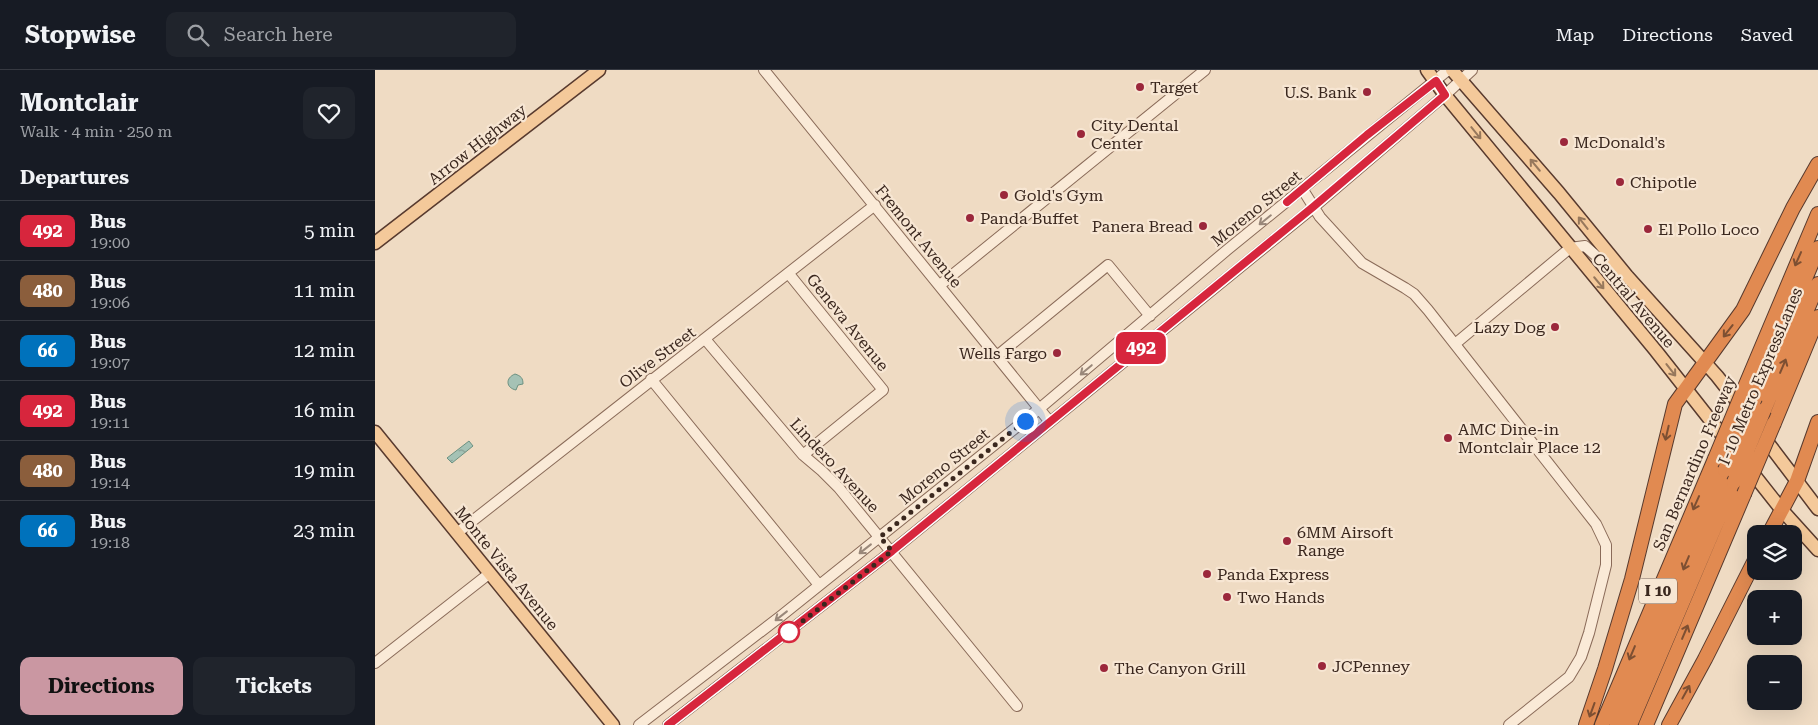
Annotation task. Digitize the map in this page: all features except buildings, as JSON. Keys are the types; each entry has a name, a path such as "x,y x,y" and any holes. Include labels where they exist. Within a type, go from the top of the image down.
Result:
{"highway":[{"path":"1586,725 1635,570 1675,404 1743,310 1793,208 1818,164"},
{"name":"San Bernardino Freeway","path":"1602,725 1818,214"},
{"name":"I-10 Metro ExpressLanes","path":"1617,725 1818,248"},
{"name":"I-10 Metro ExpressLanes","path":"1630,725 1818,284"},
{"name":"I 10","path":"1646,725 1818,317"},
{"path":"1773,525 1797,481 1818,422"},
{"path":"1669,725 1747,576"}],"main road":[{"name":"Arrow Highway","path":"375,243 599,70"},
{"name":"Central Avenue","path":"1427,70 1445,95 1656,352 1781,509 1818,550"},
{"name":"Central Avenue","path":"1457,75 1563,197 1627,276 1723,383 1818,509"},
{"name":"Monte Vista Avenue","path":"375,432 613,725"}],"street":[{"name":"Fremont Avenue","path":"764,70 940,284 1050,422"},
{"path":"940,284 1205,70"},
{"name":"Moreno Street","path":"639,725 819,586 1039,409 1227,250 1448,70"},
{"name":"Moreno Street","path":"668,725 892,551 1313,207 1445,95 1457,75 1472,70"},
{"path":"1303,190 1313,207 1362,263 1414,294 1596,524 1606,545 1607,565 1589,633 1573,672 1509,725"},
{"name":"Olive Street","path":"457,533 875,205"},
{"path":"1455,344 1570,248 1585,246 1603,262 1627,276"},
{"path":"997,356 1108,265 1150,316"},
{"name":"Geneva Avenue","path":"789,274 883,390 803,455"},
{"name":"Lindero Avenue","path":"705,339 803,455 831,479 892,551 1017,706"},
{"path":"651,379 819,586"},
{"path":"375,663 490,573"}],"water":[{"path":"515,374 523,382 523,384 518,385 516,390 510,387 508,383 508,380"},
{"path":"469,441 473,446 452,463 447,458"}],"bus line":[{"name":"492","path":"668,725 892,551 1313,207 1445,95 1436,81 1367,135 1287,202"}],"place":[{"name":"Target","path":"1140,87"},
{"name":"U.S. Bank","path":"1367,92"},
{"name":"City Dental Center","path":"1081,134"},
{"name":"McDonald's","path":"1564,142"},
{"name":"Chipotle","path":"1620,182"},
{"name":"Gold's Gym","path":"1004,195"},
{"name":"Panda Buffet","path":"970,218"},
{"name":"Panera Bread","path":"1203,226"},
{"name":"El Pollo Loco","path":"1648,229"},
{"name":"Lazy Dog","path":"1555,327"},
{"name":"Wells Fargo","path":"1057,353"},
{"name":"AMC Dine-in Montclair Place 12","path":"1448,438"},
{"name":"6MM Airsoft Range","path":"1287,541"},
{"name":"Panda Express","path":"1207,574"},
{"name":"Two Hands","path":"1227,597"},
{"name":"JCPenney","path":"1322,666"},
{"name":"The Canyon Grill","path":"1104,668"}],"route":[{"path":"789,632 892,551 880,537 1025,421"}]}
